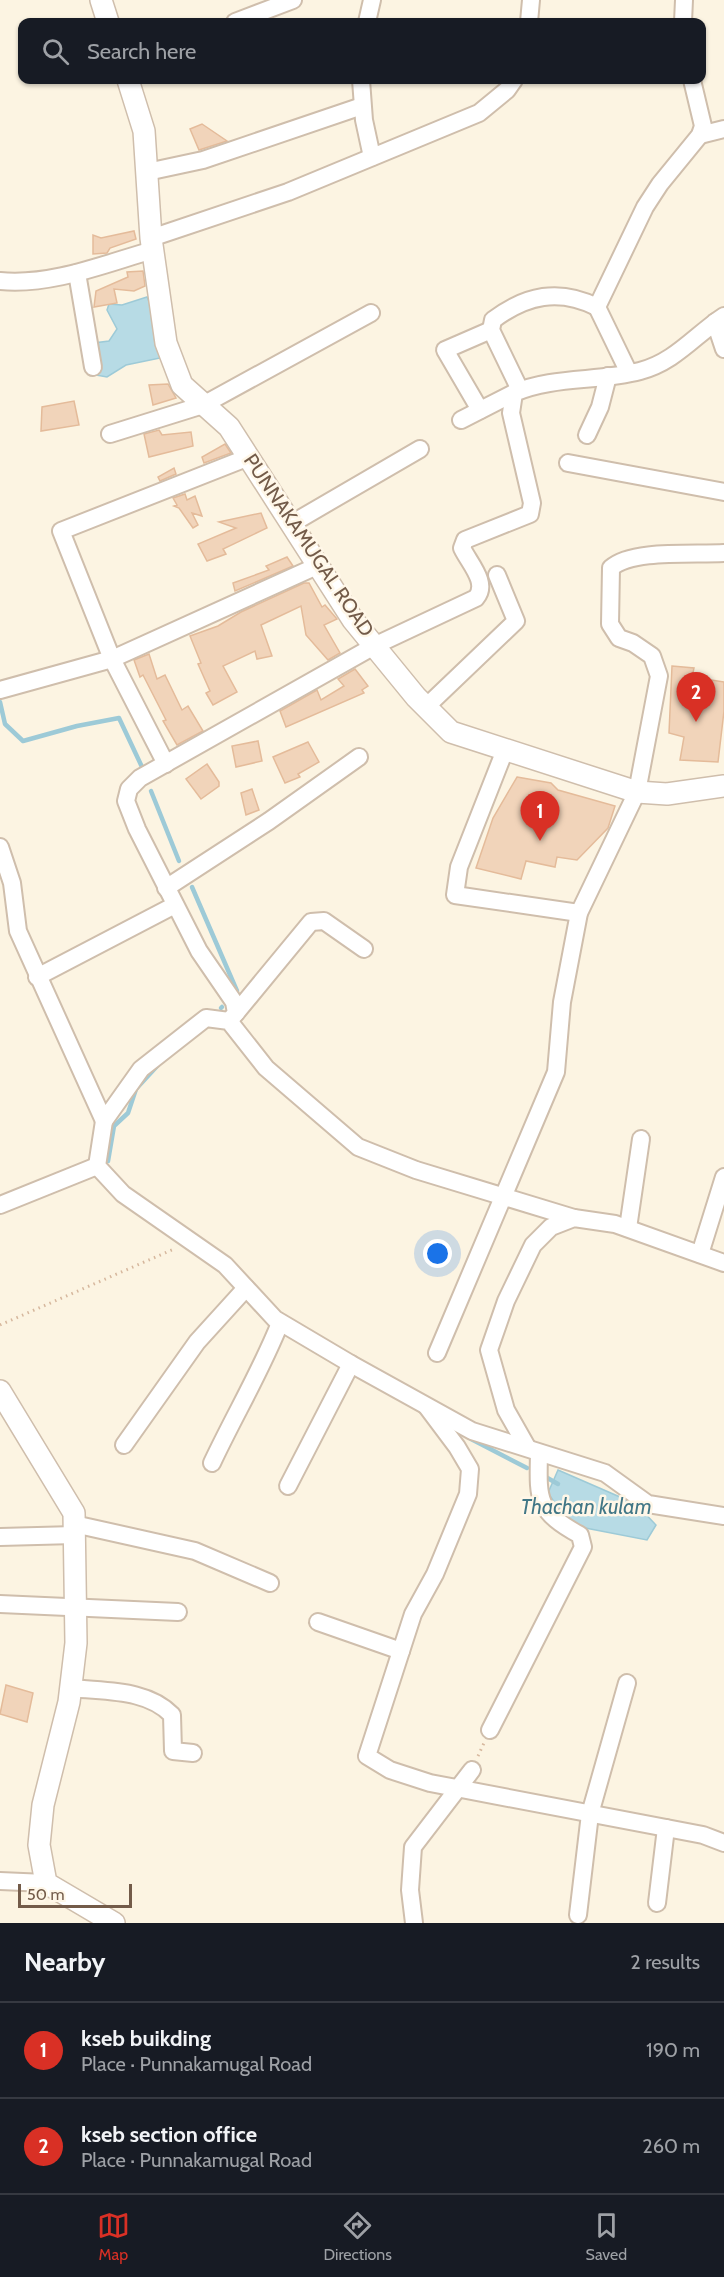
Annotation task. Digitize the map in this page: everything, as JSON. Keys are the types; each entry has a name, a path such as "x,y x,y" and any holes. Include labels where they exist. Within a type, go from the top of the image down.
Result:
{"street":[{"path":"101,0 107,18"},
{"path":"246,18 293,0"},
{"path":"368,18 372,0"},
{"path":"529,18 531,0"},
{"path":"683,18 684,0"},
{"name":"PUNNAKAMUGAL ROAD","path":"131,84 144,131 152,244 166,343 182,385 229,427 353,620 426,707 451,732 638,792 667,794 724,786"},
{"path":"361,84 362,106 372,157"},
{"path":"0,281 12,282 77,273 288,192 479,113 511,84"},
{"path":"597,308 645,207 660,184 700,135 703,126 693,84"},
{"path":"147,172 203,160 362,106"},
{"path":"700,135 724,129"},
{"path":"77,273 93,367"},
{"path":"629,373 597,308 576,297 533,298 493,320 491,330 517,392 511,413 522,469 531,491 530,514 465,540 462,548 482,583 481,592 476,598 376,645 140,778 129,789 126,801 137,829 199,951 234,1002 233,1017 266,1068 358,1148 416,1170 574,1218 628,1228 724,1263"},
{"path":"110,434 203,405 371,313"},
{"path":"461,420 517,392 629,373 669,361 719,319"},
{"path":"719,319 724,349"},
{"path":"480,410 445,350 491,330"},
{"path":"586,435 600,407 608,376"},
{"path":"291,524 420,449"},
{"path":"166,764 111,659 61,531 249,457"},
{"path":"568,463 724,492"},
{"path":"437,1353 556,1072 562,1002 579,913 638,792 659,676 652,656 633,643 619,638 610,624 608,609 611,568 619,561 640,557 724,553"},
{"path":"0,690 111,659 317,566"},
{"path":"426,707 516,621 497,575"},
{"path":"505,750 459,867 455,895 579,913"},
{"path":"166,888 269,821 358,757"},
{"path":"0,847 12,883 18,931 104,1121"},
{"path":"37,977 175,905"},
{"path":"97,1166 104,1121 141,1069 206,1018 233,1017 311,922 324,921 364,949"},
{"path":"628,1228 641,1138"},
{"path":"0,1205 97,1166"},
{"path":"97,1166 123,1194 189,1243 225,1265 280,1323 351,1364 472,1431 605,1473 648,1504 724,1516"},
{"path":"700,1254 724,1177"},
{"path":"490,1731 583,1547 580,1535 566,1527 544,1507 538,1494 533,1450 506,1410 489,1350 506,1301 533,1245 551,1227 574,1218"},
{"path":"124,1445 197,1342 246,1288"},
{"path":"212,1463 241,1402 268,1353 280,1323"},
{"path":"288,1486 351,1364"},
{"path":"0,1391 57,1481 74,1513 76,1607 72,1688 43,1805 39,1845 46,1883"},
{"path":"424,1404 457,1447 470,1469 468,1494 435,1574 412,1614 367,1756 390,1770 456,1789 703,1835 724,1843"},
{"path":"0,1537 74,1529 195,1551 270,1583"},
{"path":"0,1604 178,1612"},
{"path":"318,1622 401,1651"},
{"path":"578,1915 590,1814 627,1683"},
{"path":"72,1688 148,1697 162,1705 172,1715 173,1751 194,1753"},
{"path":"414,1923 410,1890 413,1847 472,1770"},
{"path":"657,1903 666,1828"},
{"path":"0,1881 46,1883 114,1923"}],"path":[{"path":"0,1325 189,1243"},
{"path":"472,1770 490,1731"}],"water":[{"path":"147,297 152,308 155,345 163,350 165,357 126,365 107,377 96,375 101,370 94,343 109,341 117,329 107,310 109,304 122,305"},
{"name":"Thachan kulam","path":"558,1470 636,1504 656,1525 647,1540 570,1525 548,1493"}],"building":[{"path":"202,124 227,141 199,150 190,129"},
{"path":"134,231 136,239 110,248 107,253 93,254 93,235 101,238"},
{"path":"143,271 145,286 134,291 114,289 117,303 94,307 96,291 128,277 127,272"},
{"path":"168,384 176,398 153,405 149,385"},
{"path":"74,401 79,425 41,431 42,407"},
{"path":"159,430 162,435 191,432 193,446 149,457 144,434"},
{"path":"225,444 231,453 204,463 202,457"},
{"path":"174,468 176,474 160,481 158,477"},
{"path":"185,494 187,500 195,496 202,516 192,513 198,525 193,528 179,508 174,506 177,505 173,498"},
{"path":"261,513 267,528 223,549 226,554 207,561 198,544 236,528 219,522"},
{"path":"287,557 293,566 235,591 233,583 269,570 266,566"},
{"path":"304,583 309,583 322,607 325,605 337,619 324,625 340,653 328,660 306,635 301,606 261,625 272,656 257,659 255,651 223,666 237,692 213,705 206,693 210,691 198,664 201,663 190,636 218,626 241,612"},
{"path":"149,654 157,679 165,675 182,710 188,706 203,731 177,745 163,721 166,720 143,675 140,677 134,660"},
{"path":"672,666 694,668 692,677 724,682 724,711 718,762 680,760 684,737 669,733"},
{"path":"355,669 368,686 362,690 364,693 286,727 280,711 317,690 321,700 344,686 338,679"},
{"path":"258,741 262,761 236,767 232,746"},
{"path":"308,742 319,762 298,774 300,777 285,783 273,757"},
{"path":"207,764 219,782 219,786 201,799 186,779"},
{"path":"517,777 551,783 558,790 615,806 608,828 577,860 557,857 555,867 526,861 521,879 476,868 493,818"},
{"path":"252,789 259,810 246,815 241,793"},
{"path":"6,1685 33,1693 27,1722 0,1714"}],"waterway":[{"path":"0,702 5,724 23,741 77,726 119,718 142,767"},
{"path":"151,791 179,861"},
{"path":"192,887 237,991"},
{"path":"108,1161 114,1126 128,1113 136,1089 159,1064"},
{"path":"471,1439 527,1468"},
{"path":"544,1476 558,1484"}],"place":[{"name":"kseb section office","path":"696,722"},
{"name":"kseb buikding","path":"540,841"}]}
